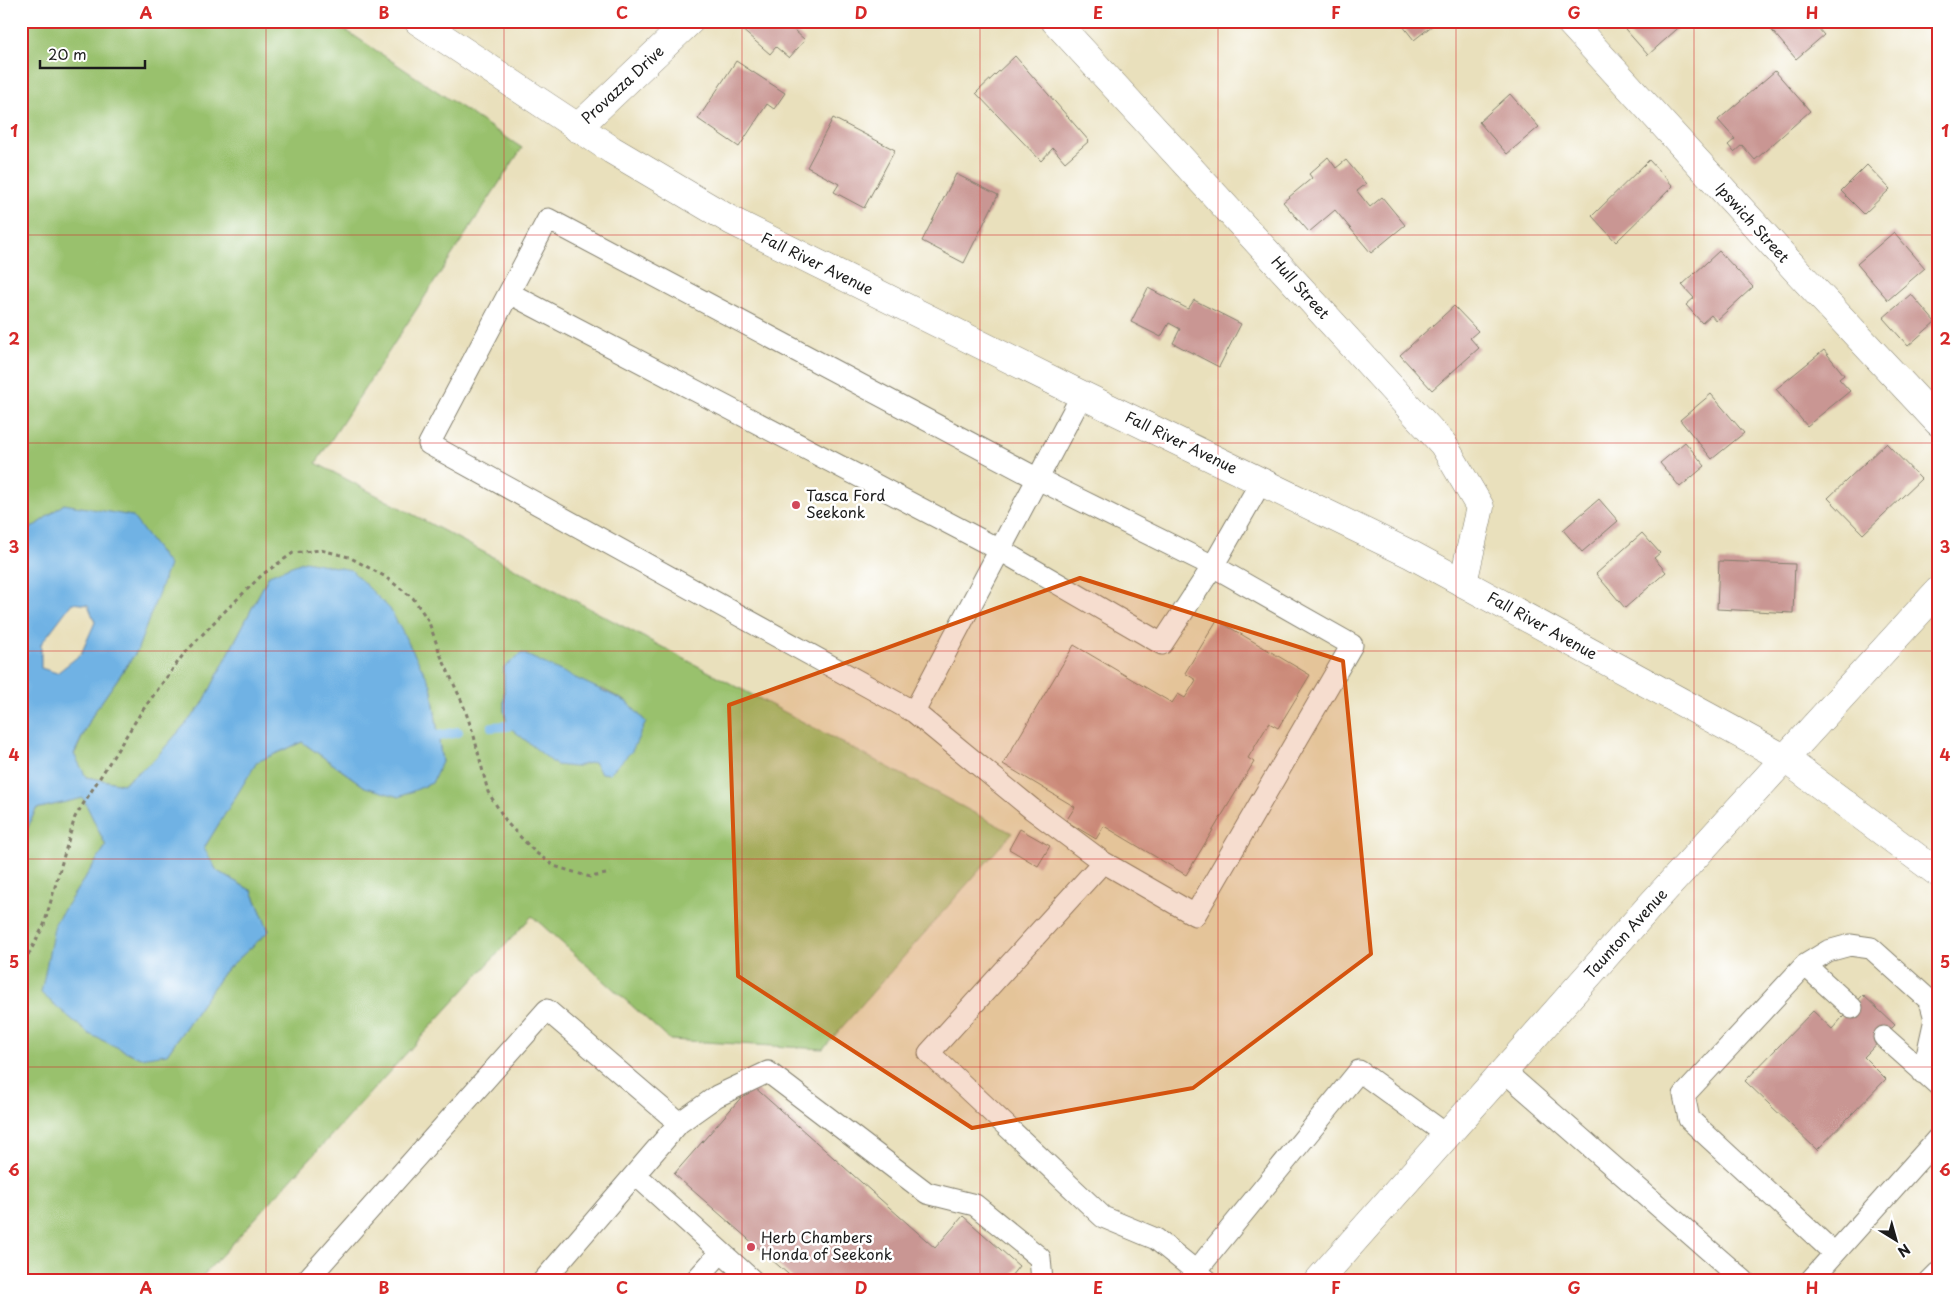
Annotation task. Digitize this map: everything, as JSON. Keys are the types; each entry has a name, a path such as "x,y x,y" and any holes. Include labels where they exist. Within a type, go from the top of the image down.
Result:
{"main road":[{"name":"Fall River Avenue","path":"418,21 577,128 732,221 1082,395 1412,555 1784,758 1938,873"},
{"name":"Provazza Drive","path":"577,128 690,21"},
{"name":"Hull Street","path":"1055,21 1442,444 1480,507 1463,583"},
{"name":"Ipswich Street","path":"1569,21 1938,422"},
{"name":"Taunton Avenue","path":"1318,1281 1784,758 1938,591"}],"lane":[{"path":"548,219 1038,479 1213,566 1352,645 1195,915 1103,862 1032,809 914,712 429,444 509,293 548,219"},
{"path":"509,293 1000,550 1162,644 1213,566 1261,482"},
{"path":"914,712 1082,395"},
{"path":"1103,862 929,1052 1103,1217 1156,1239 1202,1276 1359,1071 1447,1135"},
{"path":"1834,1253 1689,1119 1684,1095 1805,965 1828,951 1850,945 1871,948 1930,1002 1935,1019 1931,1079"},
{"path":"1805,965 1852,1008"},
{"path":"306,1281 547,1010 679,1123"},
{"path":"1884,1037 1931,1079"},
{"path":"1504,1070 1744,1281"},
{"path":"543,1281 679,1123 717,1096 768,1072 927,1193 975,1206 1040,1258 1042,1281"},
{"path":"1810,1281 1938,1138"},
{"path":"635,1174 753,1281"},
{"path":"695,1281 720,1252"},
{"path":"1930,1281 1938,1273"}],"path":[{"path":"21,969 44,925 75,818 142,711 183,655 219,617 263,574 293,553 321,550 349,557 384,576 413,598 428,620 441,656 463,704 474,736 488,792 508,824 535,852 554,866 590,877 611,873"}],"highlighted area":[{"path":"1080,578 1343,661 1371,954 1193,1088 972,1128 738,976 729,705"}],"green space":[{"path":"21,21 332,21 522,148 316,463 1012,833 823,1049 670,1040 532,916 198,1281 21,1281 21,843 36,809 83,797 106,846 55,923 167,1054 224,972 269,931 252,891 217,871 204,848 257,761 302,742 365,787 442,762 431,685 269,575 202,705 153,761 123,784 86,777 74,755 93,714 137,651 64,504 21,536","holes":["601,688 627,702 646,722 601,773 594,762"]}],"water":[{"path":"64,504 132,516 169,565 137,651 93,714 74,754 86,777 123,784 153,761 202,705 269,575 305,561 351,570 390,609 431,685 442,762 432,783 399,797 365,787 302,742 257,762 204,848 217,871 252,891 269,931 224,972 167,1054 140,1058 89,1034 41,993 55,923 106,846 83,798 36,809 21,843 21,536","holes":["72,603 88,605 95,622 81,654 57,673 41,668 41,644"]},
{"path":"522,653 627,702 646,722 632,751 609,774 601,773 594,762 574,767 556,765 508,726 504,711 504,667"}],"building":[{"path":"745,21 784,21 805,40 789,58 776,47 770,54 740,28"},
{"path":"1399,21 1438,21 1414,40"},
{"path":"1618,21 1686,21 1648,55"},
{"path":"1774,21 1812,21 1824,35 1796,59 1768,26"},
{"path":"1015,56 1089,141 1065,162 1053,148 1041,161 976,93"},
{"path":"736,61 785,93 774,109 767,104 739,147 698,119"},
{"path":"1775,71 1810,111 1755,160 1742,145 1734,152 1728,145 1735,139 1718,120"},
{"path":"1510,94 1539,127 1507,154 1479,122"},
{"path":"833,118 895,150 864,208 834,192 839,184 807,167"},
{"path":"1328,157 1336,168 1346,160 1366,184 1357,191 1370,207 1382,197 1405,225 1371,253 1335,210 1309,232 1283,202 1312,178 1309,174"},
{"path":"1649,160 1673,186 1616,242 1592,216"},
{"path":"1867,165 1890,189 1864,214 1841,191"},
{"path":"956,174 998,195 964,263 922,241"},
{"path":"1894,232 1925,268 1888,300 1857,264"},
{"path":"1719,251 1753,287 1716,321 1711,315 1702,323 1686,305 1694,298 1682,285"},
{"path":"1148,288 1188,309 1194,300 1241,324 1219,367 1173,343 1180,329 1169,323 1161,337 1131,322"},
{"path":"1911,294 1935,322 1908,346 1883,318"},
{"path":"1454,306 1478,331 1470,338 1479,348 1432,390 1400,355"},
{"path":"1824,350 1844,375 1839,379 1850,391 1807,426 1776,389"},
{"path":"1711,394 1744,433 1712,459 1680,420"},
{"path":"1685,442 1705,466 1680,487 1660,463"},
{"path":"1886,443 1921,479 1863,534 1828,498"},
{"path":"1599,499 1618,521 1582,552 1563,530"},
{"path":"1642,533 1660,553 1654,558 1666,572 1625,608 1596,574"},
{"path":"1719,561 1795,564 1793,613 1717,609"},
{"path":"1217,620 1310,675 1278,728 1269,723 1248,758 1254,762 1186,875 1104,826 1096,839 1066,821 1075,807 1003,764 1074,645 1172,703 1178,694 1185,698 1196,680 1185,673"},
{"path":"1020,829 1050,846 1038,866 1009,849"},
{"path":"1863,995 1895,1025 1864,1057 1886,1079 1817,1150 1745,1081 1813,1011 1832,1029"},
{"path":"752,1085 935,1248 963,1216 1019,1266 1007,1281 796,1281 674,1174"}],"waterway":[{"path":"492,727 508,726"},
{"path":"438,736 458,732"}],"place":[{"name":"Tasca Ford Seekonk","path":"796,505"},
{"name":"Herb Chambers Honda of Seekonk","path":"751,1247"}]}
